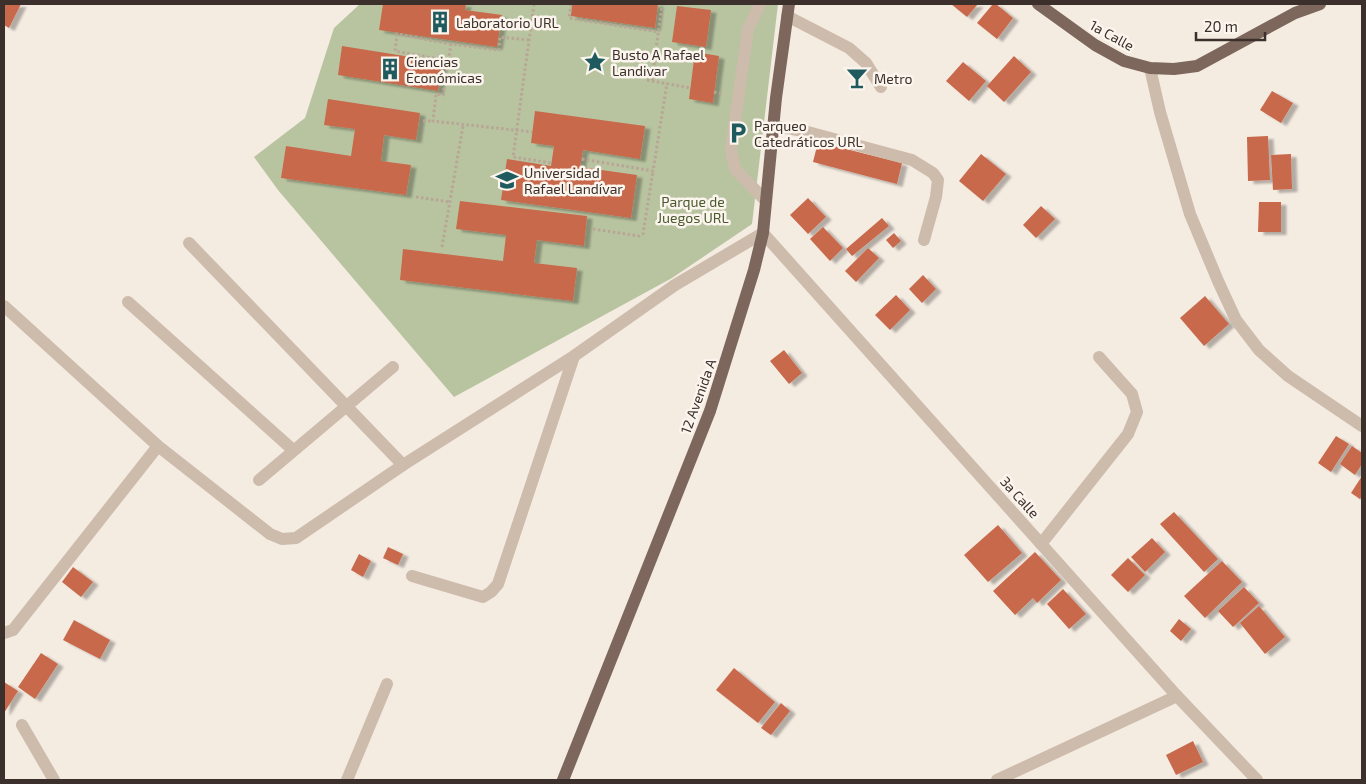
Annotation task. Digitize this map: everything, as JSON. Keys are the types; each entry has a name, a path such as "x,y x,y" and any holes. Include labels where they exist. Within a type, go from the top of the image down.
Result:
{"main road":[{"name":"1a Calle","path":"1038,4 1095,45 1124,61 1150,68 1174,69 1197,66 1295,13 1320,4"},
{"name":"12 Avenida A","path":"563,780 710,411 754,270 763,233 773,126 788,10"}],"street":[{"path":"760,4 748,29 730,149 735,169 766,201"},
{"path":"788,10 849,48 866,63 881,88"},
{"path":"1150,68 1160,112 1190,214 1236,320 1259,350 1288,376 1362,426"},
{"path":"773,126 804,131 912,160 934,173 938,180 936,197 924,240"},
{"path":"4,306 158,446 270,534 282,539 296,538 403,465 574,356 675,284 763,233"},
{"name":"3a Calle","path":"763,233 1177,696 1257,780"},
{"path":"189,243 403,465"},
{"path":"128,302 293,450"},
{"path":"412,576 483,597 498,584 574,356"},
{"path":"1041,544 1128,434 1137,412 1132,394 1099,357"},
{"path":"259,480 393,367"},
{"path":"4,633 13,630 158,446"},
{"path":"348,780 387,684"},
{"path":"997,780 1177,696"},
{"path":"22,725 54,780"}],"path":[{"path":"534,4 513,157 551,163"},
{"path":"571,4 569,18 659,32"},
{"path":"652,80 662,4"},
{"path":"449,61 395,51 397,34 451,44 499,50 500,37 529,40"},
{"path":"433,121 436,94 443,95 451,44"},
{"path":"647,80 690,88"},
{"path":"593,229 639,236 643,234 667,83"},
{"path":"423,120 463,126 532,132"},
{"path":"442,247 463,126"},
{"path":"582,159 653,171"},
{"path":"416,197 450,202"}],"green space":[{"name":"Universidad Rafael Landívar","path":"360,4 778,4 752,224 672,278 454,397 278,190 254,157 305,118 334,28"}],"building":[{"path":"4,4 21,4 9,28 4,25"},
{"name":"Laboratorio URL","path":"383,4 466,4 465,10 502,15 497,47 379,30"},
{"path":"572,4 658,4 655,28 571,16"},
{"path":"951,4 978,4 967,17"},
{"path":"993,4 996,4 1013,18 997,39 977,23"},
{"path":"677,6 711,10 706,47 672,42"},
{"name":"Ciencias Económicas","path":"342,46 442,62 438,91 338,75"},
{"path":"695,52 719,56 713,103 689,99"},
{"path":"1014,56 1031,72 1004,102 987,86"},
{"path":"963,62 986,81 969,101 946,81"},
{"path":"1272,91 1293,103 1281,123 1260,110"},
{"path":"328,99 420,113 416,140 384,135 381,161 411,165 406,195 281,178 286,146 351,156 355,129 324,125"},
{"path":"535,111 645,126 640,159 583,150 580,167 637,175 631,218 501,200 507,159 551,166 554,146 531,143"},
{"path":"1268,136 1270,180 1248,181 1247,137"},
{"path":"818,142 902,163 897,184 813,162"},
{"path":"981,154 1006,174 983,201 959,181"},
{"path":"1291,154 1292,189 1273,190 1271,155"},
{"path":"808,198 826,217 808,234 790,215"},
{"path":"460,201 587,216 584,246 537,240 534,263 577,268 573,301 400,280 403,249 503,261 506,235 456,229"},
{"path":"1259,202 1281,202 1281,232 1258,232"},
{"path":"1041,206 1055,219 1036,238 1023,225"},
{"path":"882,218 889,226 852,256 846,249"},
{"path":"823,227 843,248 830,261 810,239"},
{"path":"894,233 901,241 893,248 886,240"},
{"path":"868,248 879,258 856,282 845,271"},
{"path":"923,275 936,289 922,303 909,289"},
{"path":"896,295 910,310 890,330 875,315"},
{"path":"1205,296 1229,324 1204,346 1180,318"},
{"path":"784,350 802,373 789,384 770,361"},
{"path":"1336,436 1349,444 1331,472 1318,463"},
{"path":"1352,446 1362,453 1362,464 1355,475 1340,464"},
{"path":"1362,476 1362,496 1360,499 1351,493"},
{"path":"1174,512 1218,559 1204,572 1160,524"},
{"path":"998,525 1022,553 988,582 964,555"},
{"path":"1152,538 1165,552 1145,572 1131,557"},
{"path":"388,547 403,554 398,565 383,558"},
{"path":"1035,552 1061,580 1037,603 1033,598 1015,615 993,591"},
{"path":"359,554 371,561 363,577 351,570"},
{"path":"1128,558 1145,575 1128,592 1111,575"},
{"path":"1222,561 1242,582 1205,618 1184,596"},
{"path":"73,567 93,582 81,597 62,582"},
{"path":"1244,587 1259,603 1233,627 1218,611"},
{"path":"1063,589 1086,614 1069,629 1047,604"},
{"path":"1259,606 1285,637 1265,654 1240,623"},
{"path":"1179,619 1191,629 1181,641 1170,631"},
{"path":"74,620 110,640 100,659 63,640"},
{"path":"41,653 58,664 35,699 18,687"},
{"path":"734,668 775,702 758,723 716,690"},
{"path":"4,682 18,691 4,713"},
{"path":"781,703 790,711 771,735 761,728"},
{"path":"1193,741 1203,762 1176,775 1166,755"}],"place":[{"name":"Laboratorio URL","path":"440,22"},
{"name":"Busto A Rafael Landivar","path":"595,62"},
{"name":"Ciencias Económicas","path":"390,69"},
{"name":"Metro","path":"857,78"},
{"name":"Parqueo Catedráticos URL","path":"738,133"},
{"name":"Universidad Rafael Landívar","path":"507,180"}],"park label":[{"name":"Parque de Juegos URL","path":"693,210"}]}
